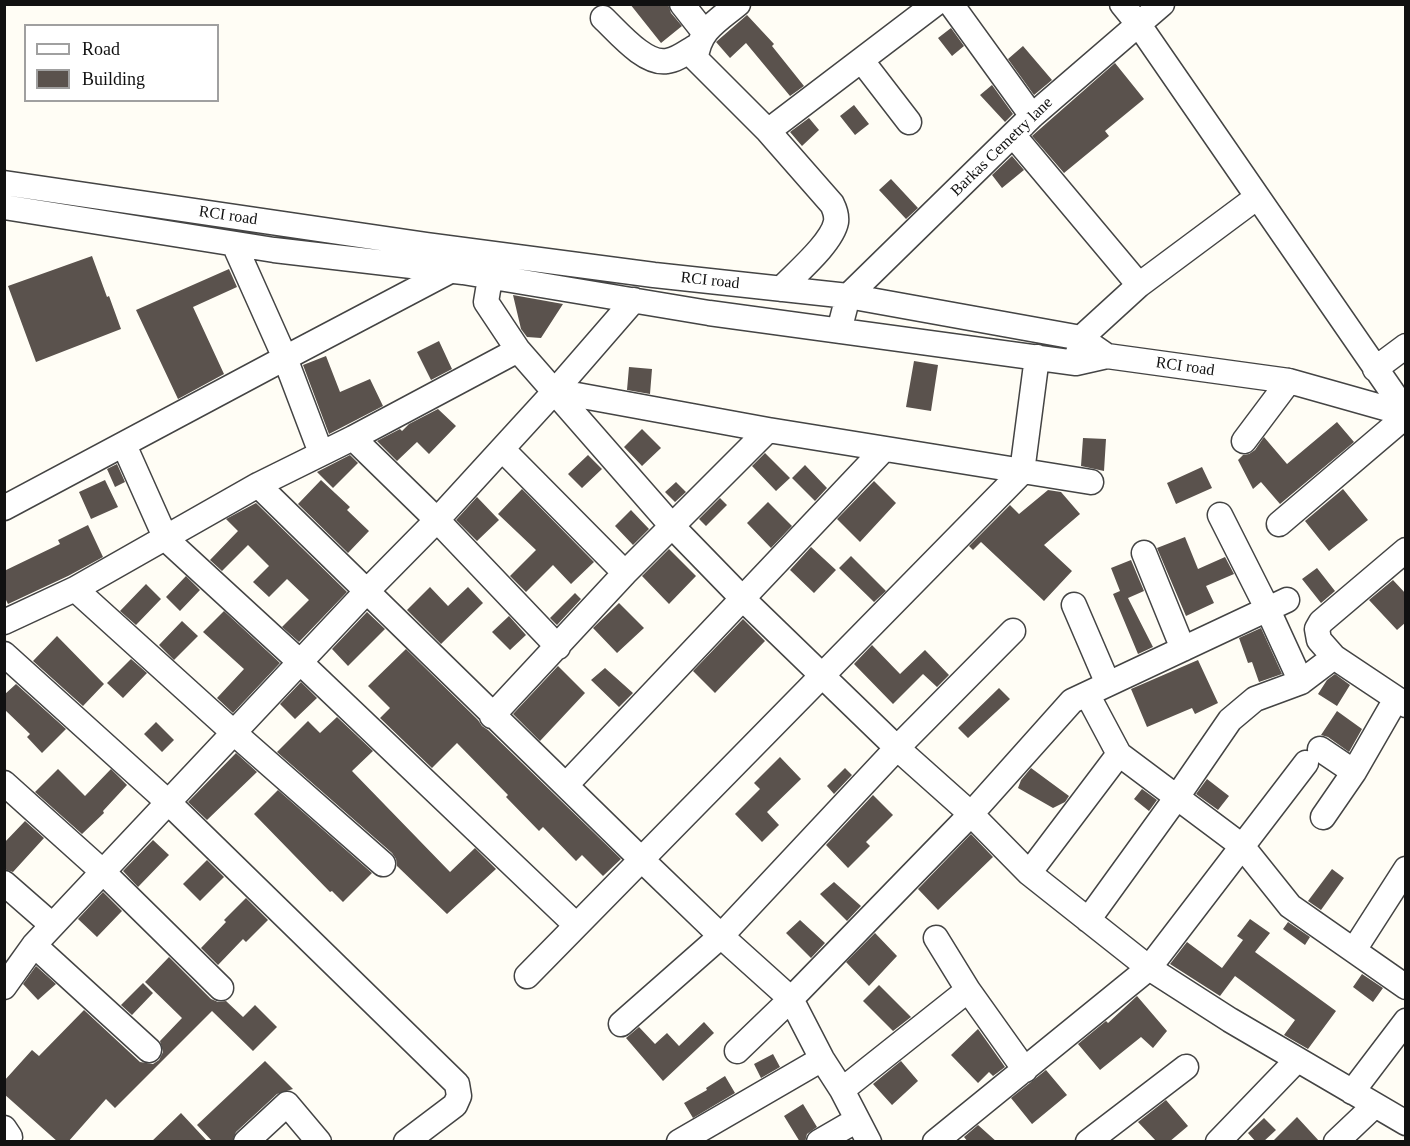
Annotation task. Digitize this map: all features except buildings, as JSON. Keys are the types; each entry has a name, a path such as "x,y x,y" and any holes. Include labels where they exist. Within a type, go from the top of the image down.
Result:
{"street":[{"path":"682,4 700,39 696,59 768,131 832,204 837,214 836,225 830,238 781,289"},
{"path":"603,18 646,58 657,62 669,61 700,39 738,4"},
{"path":"768,131 935,4"},
{"path":"951,4 1032,116"},
{"path":"1122,4 1139,25 1406,414 1279,524"},
{"name":"Barkas Cemetry lane","path":"848,296 1032,116 1162,4"},
{"path":"862,61 909,122"},
{"path":"1014,136 1139,285"},
{"name":"RCI road","path":"4,183 492,265 654,275 848,296 1081,338 1107,356 1289,381 1406,414"},
{"path":"1076,363 1081,338 1139,285 1256,198"},
{"path":"4,207 274,250 452,270 492,265 634,300 710,313 1076,363 1107,356"},
{"path":"234,244 285,358 321,453"},
{"path":"492,265 486,302 518,350 672,526 743,599 897,748 971,814 1029,873 1149,968 1297,1060 1352,1092 1394,1111"},
{"path":"4,508 452,270"},
{"path":"839,330 848,296"},
{"path":"4,987 34,945 52,925 366,592 437,520 555,391 634,300"},
{"path":"1375,369 1406,346"},
{"path":"5,621 75,589 258,485 353,438 518,350"},
{"path":"527,976 1022,472 1037,357"},
{"path":"1244,441 1289,381"},
{"path":"555,391 768,430 1091,482"},
{"path":"492,716 625,573 768,430"},
{"path":"353,438 437,520 558,647"},
{"path":"124,445 166,539 301,663 576,925"},
{"path":"502,449 625,573"},
{"path":"566,785 884,449"},
{"path":"258,485 492,716 721,936 791,999 869,1142"},
{"path":"1220,515 1277,604 1301,682"},
{"path":"1323,817 1401,702 1334,657 1319,640 1317,628 1321,622 1406,550"},
{"path":"1144,554 1182,649"},
{"path":"75,589 382,864"},
{"path":"736,1051 791,999 971,814 1071,701 1277,604"},
{"path":"1074,605 1097,689 1119,754 1242,846 1290,906 1406,987"},
{"path":"621,1024 721,936 897,748 1013,631"},
{"path":"4,654 169,803 457,1084 459,1096 454,1105 406,1142"},
{"path":"1088,920 1230,720 1255,699 1301,682 1334,657"},
{"path":"1029,873 1119,754"},
{"path":"935,1142 1149,968 1313,756 1354,772"},
{"path":"4,783 102,871 220,988"},
{"path":"1354,950 1406,868"},
{"path":"4,883 52,925"},
{"path":"936,938 968,990 1025,1070"},
{"path":"34,945 148,1050"},
{"path":"842,1090 968,990"},
{"path":"1352,1092 1406,1021"},
{"path":"679,1142 822,1059"},
{"path":"1218,1142 1297,1060"},
{"path":"1090,1141 1186,1067"},
{"path":"246,1142 287,1104 319,1142"},
{"path":"1336,1142 1394,1111"},
{"path":"819,1142 857,1120"},
{"path":"4,1128 10,1137 5,1142"}]}
